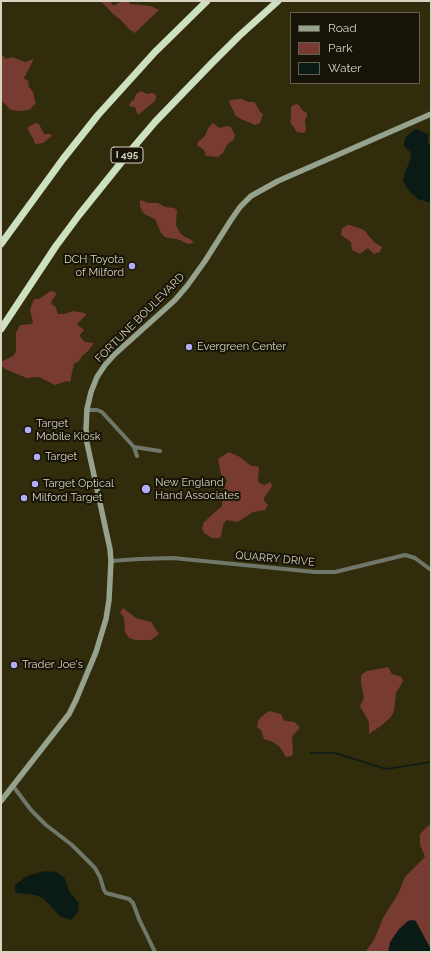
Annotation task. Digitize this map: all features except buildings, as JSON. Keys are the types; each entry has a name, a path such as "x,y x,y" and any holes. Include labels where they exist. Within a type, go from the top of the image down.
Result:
{"highway":[{"path":"1,244 63,159 98,115 155,52 207,1"},
{"name":"I 495","path":"1,329 56,246 132,149 155,122 211,64 239,36 278,1"}],"main road":[{"name":"FORTUNE BOULEVARD","path":"1,801 69,714 96,652 106,619 110,594 110,549 87,443 86,429 87,410 91,392 97,377 115,354 175,300 187,286 240,207 251,196 278,181 431,114"}],"street":[{"path":"87,410 97,410 102,412 134,447 137,456"},
{"path":"134,447 160,451"},
{"name":"QUARRY DRIVE","path":"111,561 173,558 315,572 335,572 405,555 415,558 431,570"},
{"path":"13,786 31,810 46,825 72,845 95,868 106,893 129,899 133,903 155,952"}],"green space":[{"path":"101,1 111,1 112,5 115,5 122,1 128,1 130,4 151,6 159,10 135,33 130,30"},
{"path":"1,54 6,59 12,57 25,62 34,59 24,78 28,81 36,103 29,110 11,110 1,100"},
{"path":"141,91 147,94 153,93 156,95 156,98 155,101 138,115 135,107 129,106 131,101 134,100 136,94"},
{"path":"242,99 248,102 254,102 256,104 260,112 263,114 260,123 255,125 236,116 229,102 231,100"},
{"path":"296,104 307,113 305,120 306,129 303,133 297,132 290,122 291,107"},
{"path":"36,123 39,124 44,134 50,134 52,136 43,143 35,144 28,130 28,127"},
{"path":"213,123 219,128 228,126 231,127 235,135 234,139 227,145 223,153 218,157 206,156 204,150 197,145"},
{"path":"140,200 149,203 158,203 165,207 174,208 177,210 176,225 180,233 194,243 188,244 180,240 165,237 161,233 155,219 146,215 142,211"},
{"path":"347,225 364,230 374,242 382,247 380,252 374,254 368,248 360,254 352,250 351,242 341,235 342,229"},
{"path":"52,291 55,292 56,295 51,302 52,305 55,306 58,314 73,311 85,313 86,315 77,324 84,330 80,335 85,342 94,343 79,361 74,364 70,382 67,381 55,385 39,377 27,378 5,369 1,365 1,362 13,356 16,352 16,333 20,325 32,324 33,322 30,310 34,299 39,299"},
{"path":"229,452 240,457 251,466 257,466 259,468 259,483 265,485 270,482 272,485 264,498 264,501 268,505 265,510 253,512 238,522 226,520 223,525 221,537 212,538 204,533 202,528 204,522 222,506 224,488 227,480 221,474 218,459"},
{"path":"123,608 136,618 151,622 159,634 151,640 135,640 129,638 125,632 124,618 120,612"},
{"path":"388,667 392,674 401,677 403,680 396,693 394,711 391,717 369,734 369,722 360,706 364,698 361,677 362,674 367,671"},
{"path":"269,711 281,714 285,721 294,722 299,726 299,729 292,738 292,756 286,757 280,747 273,742 264,739 261,730 257,727 258,721"},
{"path":"431,823 431,952 365,952 374,940 383,918 398,894 405,877 425,857 420,844 420,834"}],"water":[{"path":"417,129 428,134 428,143 431,143 431,203 418,199 409,191 403,181 411,158 410,152 404,146 405,138"},
{"path":"44,871 56,872 64,877 69,891 79,903 78,912 71,920 60,916 43,898 35,895 17,893 15,891 15,885 27,876"},
{"path":"408,921 416,921 431,949 431,952 388,952 390,942 399,929"}],"waterway":[{"path":"310,753 335,753 386,769 431,762"}],"place":[{"name":"DCH Toyota of Milford","path":"132,266"},
{"name":"Evergreen Center","path":"189,347"},
{"name":"Target Mobile Kiosk","path":"28,430"},
{"name":"Target","path":"37,457"},
{"name":"Target Optical","path":"35,484"},
{"name":"New England Hand Associates","path":"146,489"},
{"name":"Milford Target","path":"24,498"},
{"name":"Trader Joe's","path":"14,665"}]}
